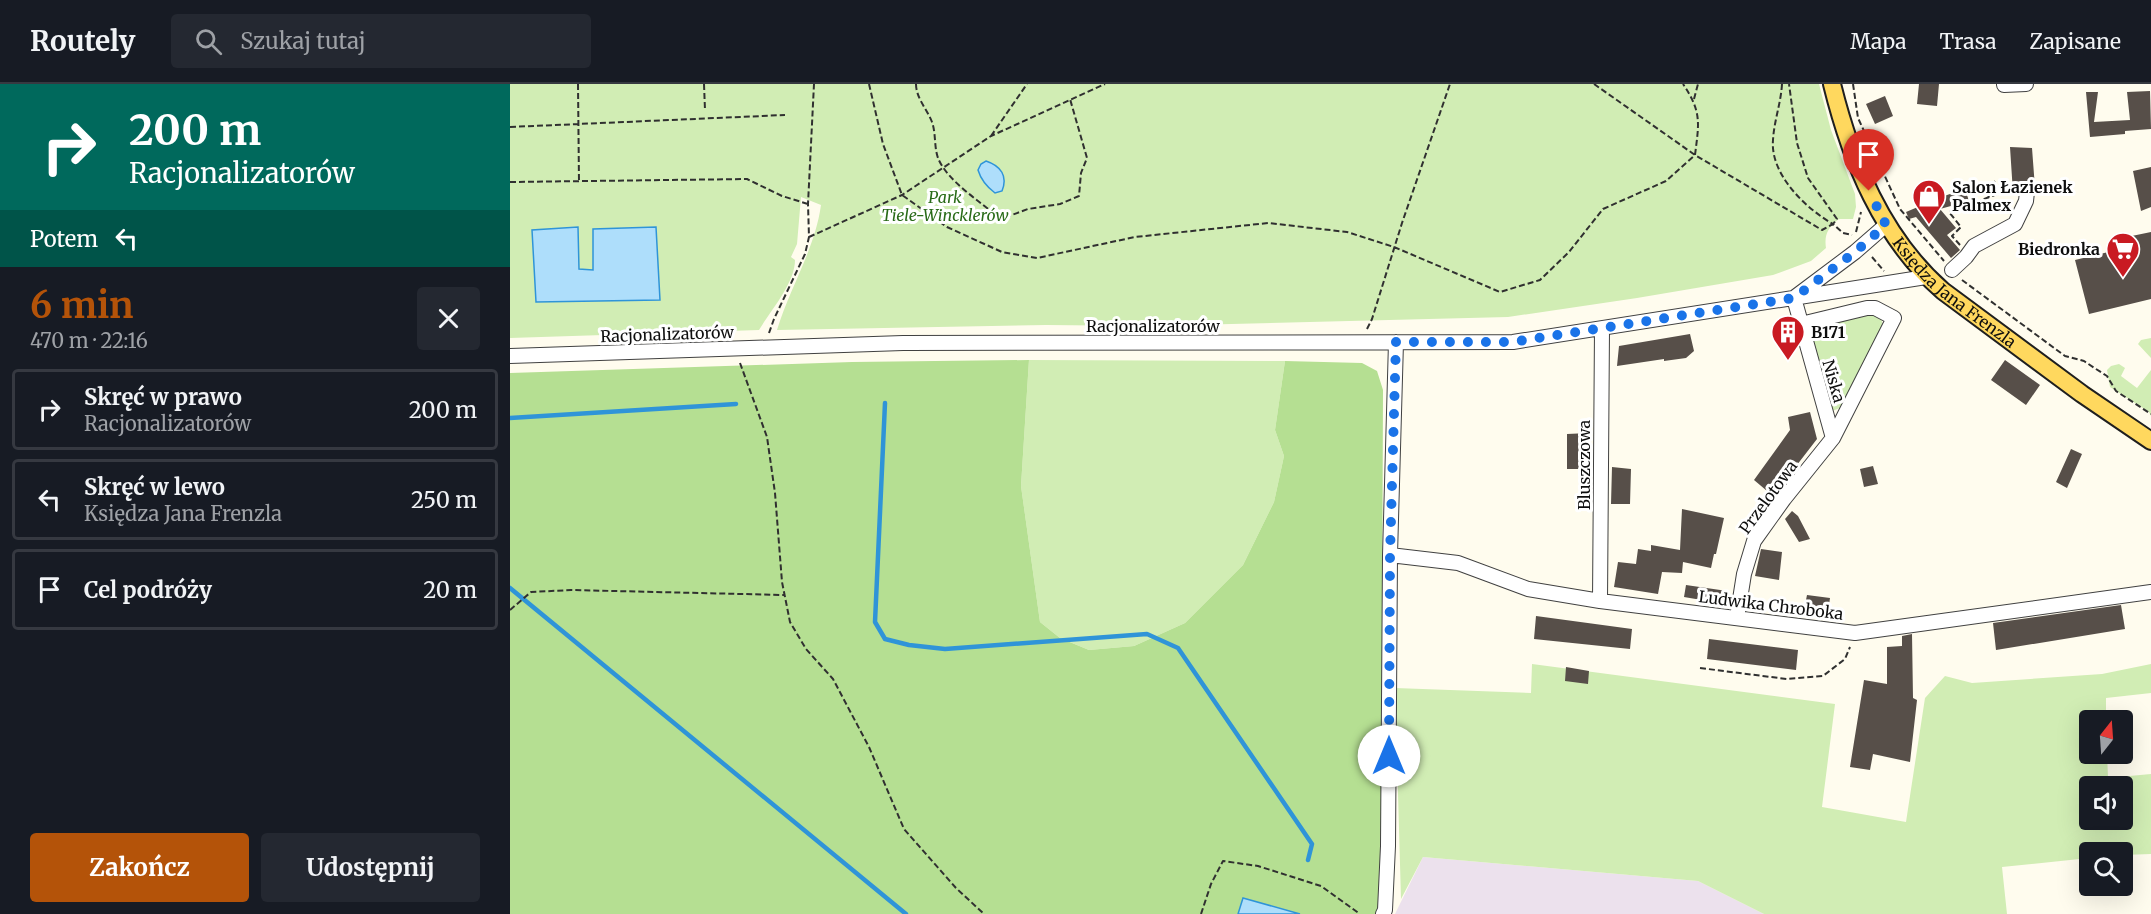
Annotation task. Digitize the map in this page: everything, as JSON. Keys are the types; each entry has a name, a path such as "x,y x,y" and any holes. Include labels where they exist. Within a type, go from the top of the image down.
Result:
{"main road":[{"name":"Księdza Jana Frenzla","path":"1832,84 1855,159 1886,225 1902,250 1926,277 2082,394 2151,441"}],"street":[{"path":"2004,86 2026,84"},
{"path":"1952,270 1974,246 2015,224 2026,201 2027,192"},
{"name":"Racjonalizatorów","path":"1794,298 1886,225"},
{"name":"Racjonalizatorów","path":"510,356 903,343 1513,342 1926,277"},
{"name":"Niska","path":"1794,298 1833,438"},
{"name":"Przelotowa","path":"1737,618 1744,574 1754,541 1833,438 1894,318 1882,311 1867,308 1801,324"},
{"name":"Bluszczowa","path":"1600,601 1602,329"},
{"path":"1383,914 1388,846 1390,555 1396,342"},
{"name":"Ludwika Chroboka","path":"1390,555 1458,563 1528,589 1600,601 1855,633 2151,592"}],"path":[{"path":"578,84 579,183"},
{"path":"704,84 705,110"},
{"path":"766,348 774,319 805,254 809,237 808,204 814,84"},
{"path":"869,84 883,144 902,195 947,227 1002,252 1037,258 1135,237 1268,223 1347,232 1394,247 1500,292 1540,280 1569,252 1603,209 1666,181 1695,155 1698,112 1694,100 1683,84"},
{"path":"916,84 916,91 933,123 937,155 943,168 1001,219 1028,208 1060,204 1079,196 1082,173 1087,158 1070,99"},
{"path":"991,136 1027,84"},
{"path":"809,237 902,195 991,136 1105,84"},
{"path":"1360,342 1372,319 1394,247 1450,84"},
{"path":"1594,84 1695,155 1822,230 1837,219 1808,177 1797,143 1790,84"},
{"path":"1694,100 1698,84"},
{"path":"1782,84 1773,140 1776,162 1791,189 1843,233 1854,236 1887,275 1889,283"},
{"path":"1853,84 1858,118 1900,209 1952,270 2065,356 2084,362 2107,376 2116,391 2151,414"},
{"path":"510,127 785,115"},
{"path":"510,182 579,183 747,179 782,196 808,204"},
{"path":"1988,198 1995,180"},
{"path":"1968,253 1952,236 1962,227 1949,212 2011,189"},
{"path":"735,349 767,437 775,493 784,595 790,621 806,649 833,679 869,747 904,829 956,888 984,914"},
{"path":"510,610 531,592 541,591 784,595"},
{"path":"1700,668 1787,680 1823,676 1845,660 1855,633"},
{"path":"1201,914 1211,884 1224,861 1258,866 1321,886 1360,914"}],"shaded area":[{"path":"1423,857 1698,881 1764,914 1395,914"}],"green space":[{"name":"Park Tiele-Wincklerów","path":"510,84 1819,84 1831,130 1855,194 1856,207 1853,219 1839,219 1832,225 1826,235 1826,248 1811,261 1773,275 1508,317 1150,326 1046,325 777,330 808,253 821,205 801,197 797,244 791,257 795,260 794,269 782,296 759,330 510,338"},
{"path":"1869,311 1881,318 1883,326 1840,408 1832,411 1809,328"},
{"path":"2151,338 2151,358 2138,344 2141,340"},
{"path":"1029,360 1285,361 1275,430 1284,456 1274,502 1243,565 1185,623 1134,646 1089,650 1060,638 1040,622 1021,486"},
{"path":"1029,360 1021,486 1040,622 1060,638 1089,650 1134,646 1185,623 1243,565 1274,502 1284,456 1275,430 1285,361 1362,363 1377,371 1383,390 1381,896 1377,914 510,914 510,373 852,362"},
{"path":"2119,364 2125,368 2121,376 2137,388 2151,370 2151,416 2149,412 2110,387 2107,370"},
{"path":"1532,664 1835,704 1822,807 1906,822 1925,698 1945,676 1972,683 2102,674 2151,664 2151,693 2106,698 2106,710 2079,710 2079,764 2107,764 2108,776 2079,776 2079,830 2133,830 2133,776 2130,776 2151,774 2151,854 2133,855 2133,842 2079,842 2079,859 2002,867 2007,914 1764,914 1698,881 1423,857 1401,899 1395,688 1531,693"}],"water":[{"path":"986,161 1002,172 1004,186 1002,191 995,193 981,177 978,170"},
{"path":"578,227 579,269 593,270 593,229 656,227 660,300 536,302 532,230"},
{"path":"1243,898 1300,914 1238,914"}],"building":[{"path":"1919,84 1939,84 1937,106 1917,104"},
{"path":"2150,91 2151,129 2090,137 2086,92 2098,92 2094,122 2130,120 2127,92"},
{"path":"1885,96 1893,116 1875,124 1866,104"},
{"path":"2010,147 2032,148 2035,188 2032,184 2024,184 2019,187 2018,192 2013,193"},
{"path":"2151,167 2151,207 2141,211 2133,171"},
{"path":"1965,189 1969,201 1940,209 1956,228 1947,235 1960,250 1951,258 1916,217 1909,219 1906,212"},
{"path":"2151,232 2151,299 2089,314 2075,260 2125,248 2122,238"},
{"path":"1690,334 1694,351 1686,358 1617,366 1619,346"},
{"path":"2005,360 2040,385 2026,405 1991,380"},
{"path":"1810,412 1817,439 1773,496 1754,480 1790,430 1788,417"},
{"path":"1589,433 1588,469 1567,469 1567,434"},
{"path":"2071,449 2082,454 2067,488 2056,482"},
{"path":"1873,466 1878,484 1864,487 1860,469"},
{"path":"1612,467 1631,469 1630,504 1611,504"},
{"path":"1682,509 1724,518 1711,568 1683,562 1682,573 1662,572 1658,594 1614,587 1618,562 1636,564 1638,549 1651,551 1651,545 1680,550"},
{"path":"1792,511 1798,516 1810,539 1799,542 1785,519"},
{"path":"1761,549 1782,552 1779,580 1755,576"},
{"path":"1686,585 1727,591 1725,604 1684,597"},
{"path":"1807,595 1830,598 1827,619 1803,615"},
{"path":"2121,605 2125,629 1996,650 1993,623"},
{"path":"1536,616 1632,629 1630,649 1534,639"},
{"path":"1912,634 1913,698 1917,700 1910,762 1873,754 1870,770 1850,767 1864,680 1887,684 1887,647 1902,646 1902,636"},
{"path":"1709,639 1798,650 1796,670 1707,659"},
{"path":"1566,667 1589,671 1588,684 1565,681"}],"waterway":[{"path":"885,403 875,622 885,639 909,645 945,649 1147,634 1178,648 1312,844 1308,860"},
{"path":"510,418 736,404"},
{"path":"510,588 906,914"}],"place":[{"name":"Salon Łazienek Palmex","path":"1929,225"},
{"name":"Biedronka","path":"2123,278"},
{"name":"B171","path":"1788,361"}],"route":[{"path":"1389,756 1390,555 1396,342 1513,342 1794,298 1855,252 1886,225 1869,191"}]}
